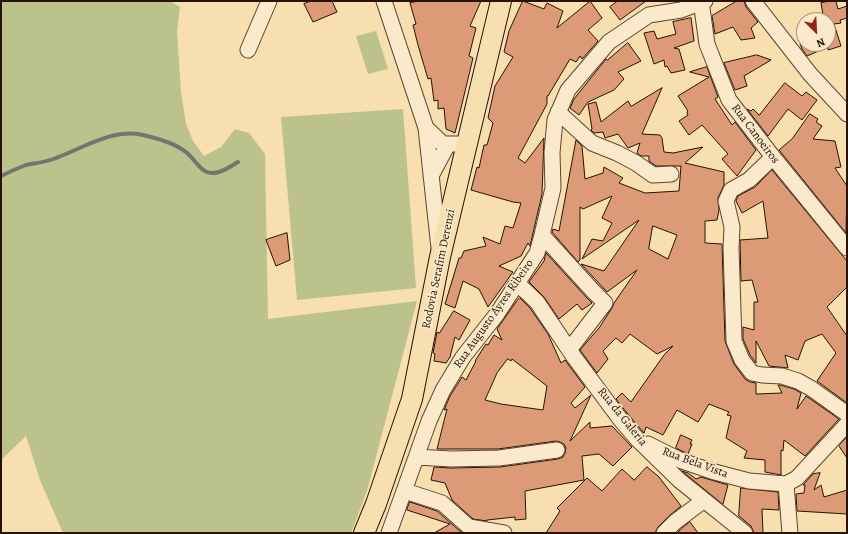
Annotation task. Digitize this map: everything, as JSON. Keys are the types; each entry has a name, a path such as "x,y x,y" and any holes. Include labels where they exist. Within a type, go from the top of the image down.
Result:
{"main road":[{"name":"Rodovia Serafim Derenzi","path":"364,533 376,504 412,399 440,257 454,201 458,144 501,1"}],"street":[{"path":"248,50 269,1"},
{"path":"384,1 426,128 440,257"},
{"path":"753,1 810,74 847,114"},
{"name":"Rua Augusto Ayres Ribeiro","path":"389,533 429,421 444,388 463,357 497,314 518,284 537,253 553,188 552,153 555,120 568,90 609,42 649,15 681,10 702,2"},
{"name":"Rua Canoeiros","path":"702,2 707,44 729,100 772,157 847,248"},
{"path":"558,112 592,143 630,159 653,175 670,174"},
{"path":"426,128 443,144 458,144"},
{"path":"431,176 458,144"},
{"path":"772,157 749,180 731,190 726,201 732,227 731,248 734,341 742,360 752,373 782,376 798,382 812,389 847,414"},
{"path":"433,194 454,201"},
{"path":"542,235 605,303 569,350"},
{"name":"Rua da Galeria","path":"518,284 537,302 569,350 620,419 638,440 679,480 745,533"},
{"path":"790,533 786,484 797,478 847,424"},
{"name":"Rua Bela Vista","path":"638,440 682,461 702,468 748,481 786,484"},
{"path":"417,457 451,459 498,458 557,450"},
{"path":"664,533 698,496 702,468"},
{"path":"405,491 442,503 469,527 504,533"}],"green space":[{"path":"1,1 170,1 180,7 177,32 181,92 186,124 193,141 204,156 221,147 235,129 249,133 265,154 268,319 417,301 367,491 351,533 63,533 40,480 26,436 1,460"},
{"path":"376,31 388,69 368,74 356,36"},
{"path":"403,109 416,288 297,300 281,117"}],"building":[{"path":"311,1 332,1 337,12 313,22 304,4"},
{"path":"420,1 481,1 470,26 476,28 469,56 473,58 455,133 446,129 444,108 438,109 438,100 434,101 431,78 428,79 418,45 413,25 416,24 410,3"},
{"path":"523,1 544,9 547,3 563,11 557,28 590,1 602,18 588,30 598,41 582,59 580,56 576,62 570,59 547,96 547,104 518,158 525,163 544,138 542,194 530,246 528,243 521,256 499,266 513,272 488,307 479,289 463,281 455,308 445,304 459,258 461,258 464,251 486,246 483,237 500,244 505,226 513,228 521,203 471,190 477,167 479,168 484,145 487,145 493,123 488,118 495,86 513,57 504,52 509,31"},
{"path":"618,1 646,1 620,20 610,7"},
{"path":"737,1 744,1 746,7 758,22 751,28 755,38 741,40 733,27 715,34 712,16"},
{"path":"836,1 838,9 847,6 847,18 840,20 841,23 836,24 836,12 823,12 821,3"},
{"path":"691,18 694,41 674,48 679,49 685,70 671,73 667,66 665,67 664,60 654,64 644,33 654,31 657,39 676,34 673,22"},
{"path":"836,30 841,46 836,48"},
{"path":"628,43 641,61 618,72 624,79 614,90 588,102 579,115 570,108 574,99 606,59 607,60"},
{"path":"804,52 816,52 807,56"},
{"path":"757,55 771,60 744,76 747,86 735,90 724,63"},
{"path":"707,67 718,97 715,99 732,125 735,122 756,150 737,176 722,159 728,154 702,125 689,135 679,121 688,115 688,111 678,96 709,77 690,72"},
{"path":"785,83 802,96 806,92 817,100 802,120 788,109 768,136 747,109 751,111 753,109 759,115"},
{"path":"662,88 642,134 660,135 662,138 664,152 673,153 703,147 685,163 724,172 724,185 718,198 719,210 717,220 705,221 705,243 722,244 725,341 734,364 745,379 756,383 756,394 782,393 778,385 794,389 801,393 797,409 806,396 839,419 805,456 784,440 783,451 781,450 781,475 765,472 765,460 744,458 747,451 726,438 731,416 727,415 729,412 709,404 698,422 677,410 663,435 646,427 644,433 627,413 616,399 622,393 631,402 664,355 673,346 657,354 630,334 622,343 616,338 603,351 608,359 597,373 580,350 599,328 637,270 607,292 581,264 604,271 639,220 582,259 592,239 603,241 612,223 602,218 612,196 583,209 580,207 580,260 578,262 552,232 553,229 559,231 576,140 582,146 585,179 603,173 604,167 623,178 619,183 645,193 679,191 681,166 656,166 649,161 649,156 641,156 637,153 640,143 628,148 618,134 605,138 603,132 594,133 591,130 588,104 596,102 601,122 628,101 631,106","holes":["653,226 677,235 668,259 649,249"]},
{"path":"810,114 818,119 816,122 822,126 813,139 835,141 841,167 835,168 847,186 846,233 779,150 792,139"},
{"path":"772,170 847,261 847,287 827,307 847,336 847,403 817,381 836,353 822,334 805,341 798,360 785,355 788,368 769,366 756,341 756,363 750,355 743,339 743,327 754,330 754,302 758,302 752,280 741,281 740,240 768,238 763,201 742,213 736,201 738,196 755,187"},
{"path":"287,233 290,260 276,266 266,240"},
{"path":"546,253 592,303 582,310 577,304 559,319 544,297 529,282 544,261"},
{"path":"520,298 530,308 548,334 561,363 565,360 585,387 571,403 575,408 591,395 570,441 590,422 590,428 612,426 632,447 613,466 599,454 582,456 584,480 525,491 526,519 515,520 515,517 487,521 473,519 452,500 445,483 431,480 434,467 500,467 558,459 563,457 566,448 564,444 556,441 498,449 437,449 447,409 444,410 450,396 462,377 466,380 475,361 494,335 502,340 497,329","holes":["508,359 511,361 512,359 547,386 543,410 501,404 485,400 497,373"]},
{"path":"454,311 470,320 459,340 455,337 450,357 446,363 434,361 435,354 433,353 437,332 439,333"},
{"path":"681,435 692,440 688,454 676,448"},
{"path":"847,437 847,458 839,446"},
{"path":"647,467 659,477 681,506 658,527 655,533 546,533 560,511 557,508 587,478 602,491 622,469 634,480"},
{"path":"682,471 688,473 696,479 701,477 728,485 723,504"},
{"path":"820,473 814,490 821,485 824,497 847,490 847,514 797,511 796,494 804,493 805,485 803,485 813,474"},
{"path":"741,488 778,492 779,510 762,509 763,533 754,533 751,526 739,516"},
{"path":"410,502 437,511 462,533 434,533 450,524 407,510"},
{"path":"690,522 698,533 677,533 681,529"}],"waterway":[{"path":"1,176 26,165 53,159 98,140 121,134 153,137 179,147 204,171 209,173 219,172 238,162"}]}
